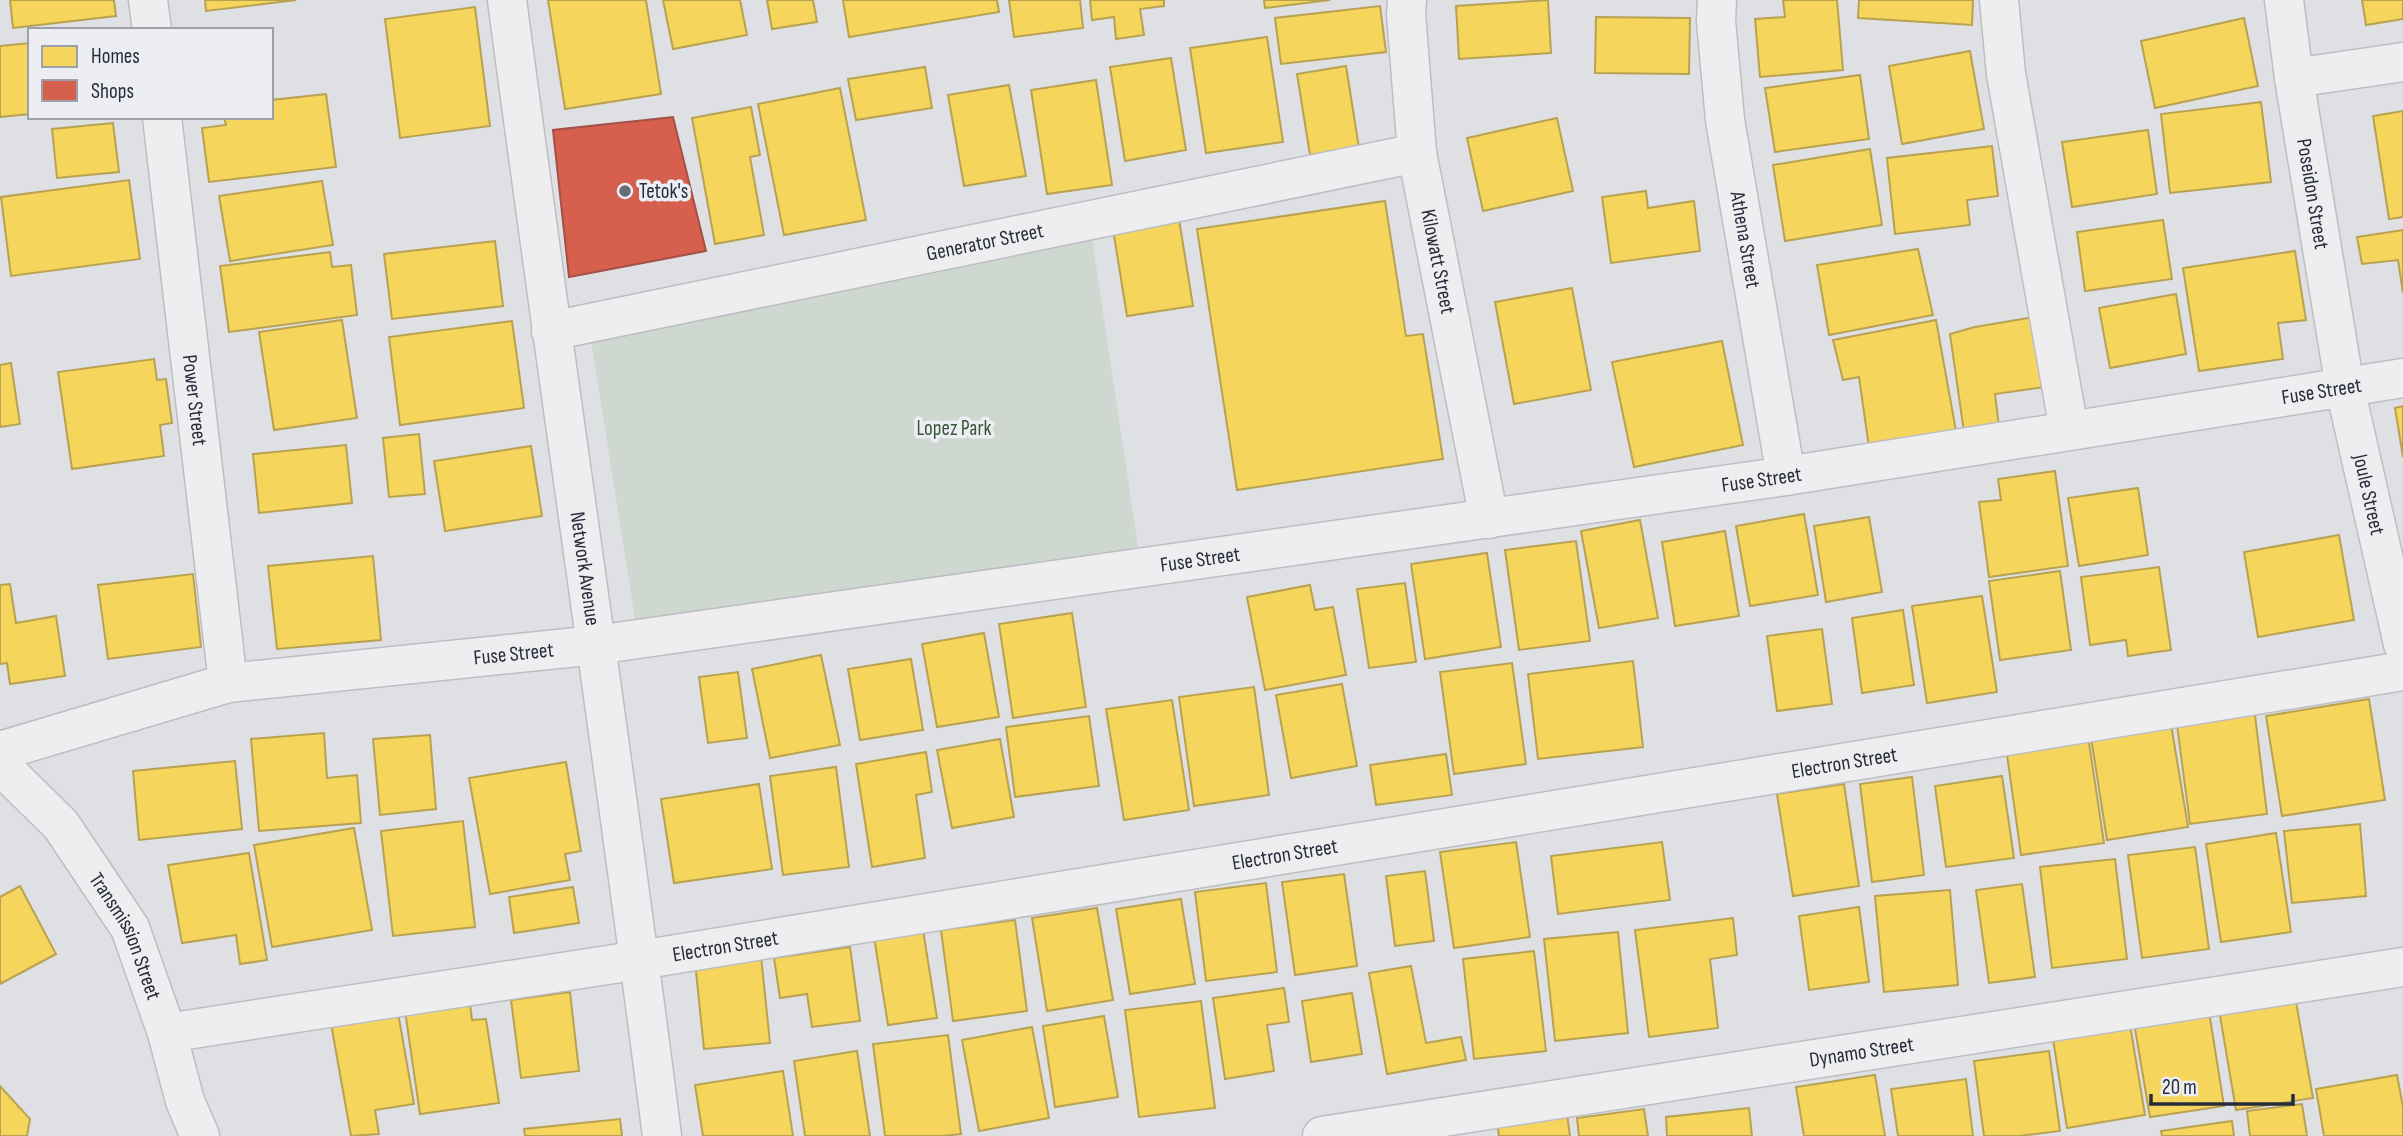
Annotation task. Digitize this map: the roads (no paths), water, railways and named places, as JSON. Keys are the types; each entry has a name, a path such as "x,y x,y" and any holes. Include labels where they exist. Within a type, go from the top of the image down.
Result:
{"street":[{"path":"148,0 152,28"},
{"name":"Network Avenue","path":"507,0 662,1136"},
{"name":"Kilowatt Street","path":"1407,0 1417,153 1489,519"},
{"name":"Athena Street","path":"1717,0 1716,20 1725,120 1786,476"},
{"path":"1999,0 2006,74 2068,430"},
{"name":"Poseidon Street","path":"2284,0 2294,78 2345,388"},
{"path":"2294,78 2403,62"},
{"name":"Power Street","path":"162,119 228,683"},
{"name":"Generator Street","path":"551,331 1417,153"},
{"name":"Fuse Street","path":"0,751 228,683 596,645 1786,476 2403,378"},
{"name":"Joule Street","path":"2345,388 2403,644"},
{"name":"Electron Street","path":"167,1033 640,960 2403,671"},
{"name":"Transmission Street","path":"0,765 61,825 130,928 167,1033 185,1101 200,1136"},
{"name":"Dynamo Street","path":"1322,1136 2403,967"}],"place":[{"name":"Tetok's","path":"625,191"}],"park label":[{"name":"Lopez Park","path":"954,428"}]}
